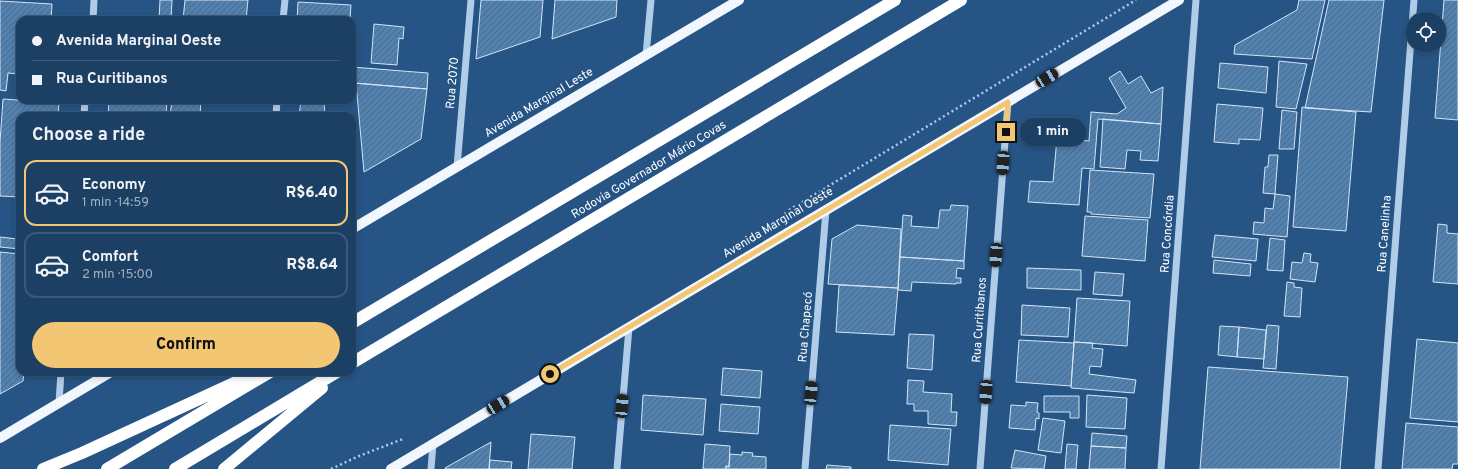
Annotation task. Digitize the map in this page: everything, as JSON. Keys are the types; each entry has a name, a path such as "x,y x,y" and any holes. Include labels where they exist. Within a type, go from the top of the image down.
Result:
{"highway":[{"name":"Rodovia Governador Mário Covas","path":"356,321 895,0"},
{"name":"Rodovia Governador Mário Covas","path":"356,361 961,0"},
{"path":"43,469 82,453 249,376"},
{"path":"107,469 263,376"},
{"path":"175,469 330,376"},
{"path":"224,469 336,376"}],"main road":[{"name":"Avenida Marginal Leste","path":"356,228 739,0"},
{"name":"Avenida Marginal Oeste","path":"391,469 1179,0"},
{"path":"0,438 104,376"}],"street":[{"path":"93,16 94,0"},
{"path":"283,16 285,0"},
{"name":"Rua 2070","path":"457,167 471,0"},
{"path":"646,55 651,0"},
{"name":"Rua Concórdia","path":"1161,469 1196,0"},
{"name":"Rua Canelinha","path":"1378,469 1414,0"},
{"name":"Rua Curitibanos","path":"980,469 1008,102"},
{"name":"Rua Chapecó","path":"804,469 826,210"},
{"path":"617,469 629,328"},
{"path":"59,403 61,376"},
{"path":"431,469 433,444"}],"path":[{"path":"782,213 1136,0"},
{"path":"331,469 407,437"}],"building":[{"path":"160,0 172,0 171,16 159,16"},
{"path":"185,0 248,0 246,16 183,16"},
{"path":"481,0 543,0 540,37 476,59"},
{"path":"555,0 617,0 616,17 552,39"},
{"path":"1299,0 1325,0 1312,59 1234,54 1235,45 1297,10"},
{"path":"1329,0 1384,0 1371,112 1305,108"},
{"path":"1444,0 1458,0 1458,120 1435,118 1440,52 1446,52 1446,12 1443,12"},
{"path":"0,1 52,4 51,16 16,16 16,74 8,73 6,91 0,90"},
{"path":"298,2 351,5 350,16 297,16"},
{"path":"374,24 404,27 403,39 399,38 397,65 371,63"},
{"path":"1279,61 1307,64 1296,109 1276,107"},
{"path":"1220,63 1268,67 1266,93 1218,88"},
{"path":"356,67 428,73 427,89 356,83"},
{"path":"1120,71 1128,84 1141,76 1151,93 1163,87 1161,124 1098,119 1094,169 1082,168 1079,205 1028,202 1030,181 1053,182 1057,138 1089,141 1091,112 1117,114 1126,108 1109,78"},
{"path":"356,83 427,89 421,139 364,172"},
{"path":"3,99 16,100 16,104 59,104 58,112 16,112 16,197 0,196 0,142"},
{"path":"109,104 167,104 166,112 108,112"},
{"path":"172,104 201,104 200,112 170,112"},
{"path":"300,104 324,104 325,112 300,112"},
{"path":"1217,104 1263,108 1260,140 1239,139 1239,144 1214,142"},
{"path":"1302,107 1356,112 1346,231 1293,227"},
{"path":"1282,110 1297,112 1294,149 1279,149"},
{"path":"1103,119 1161,124 1158,161 1140,160 1141,151 1127,150 1125,169 1100,167"},
{"path":"1269,155 1278,155 1275,194 1263,193 1265,167 1268,167"},
{"path":"1090,170 1154,174 1150,218 1091,214 1091,212 1087,212"},
{"path":"1275,194 1290,196 1287,237 1253,234 1254,222 1264,223 1265,208 1273,209"},
{"path":"951,205 968,206 964,261 900,257 903,215 912,216 911,226 938,228 940,210 950,210"},
{"path":"1085,216 1148,220 1145,261 1082,256"},
{"path":"1438,224 1447,225 1447,233 1458,234 1458,284 1433,282"},
{"path":"857,225 901,229 898,288 828,284 832,239"},
{"path":"1215,235 1258,239 1256,261 1212,257"},
{"path":"0,237 16,239 16,249 0,247"},
{"path":"1270,238 1285,240 1283,271 1267,270"},
{"path":"0,252 16,254 16,376 24,376 23,381 0,394"},
{"path":"1304,253 1311,254 1310,262 1318,263 1315,282 1290,279 1292,262 1302,263"},
{"path":"900,257 964,261 964,269 957,268 956,278 961,278 961,283 912,282 911,291 898,290"},
{"path":"1214,260 1251,264 1250,276 1213,273"},
{"path":"1027,268 1081,270 1081,290 1027,288"},
{"path":"1095,272 1124,274 1122,296 1093,294"},
{"path":"1287,282 1294,283 1294,287 1302,288 1300,317 1284,316"},
{"path":"839,285 898,288 894,335 836,332"},
{"path":"1077,298 1130,301 1127,346 1074,342"},
{"path":"1022,305 1070,308 1068,337 1021,335"},
{"path":"1267,325 1279,326 1276,369 1263,368"},
{"path":"1220,326 1239,327 1237,357 1218,355"},
{"path":"1239,327 1266,330 1264,359 1237,357"},
{"path":"909,334 934,335 932,370 907,368"},
{"path":"1417,339 1458,343 1458,422 1410,418"},
{"path":"1019,340 1074,343 1071,386 1016,382"},
{"path":"1074,342 1093,343 1092,348 1103,349 1101,367 1090,366 1089,374 1136,380 1134,393 1071,388"},
{"path":"1208,367 1348,377 1340,469 1200,469"},
{"path":"723,368 762,371 760,398 721,395"},
{"path":"908,380 924,381 923,392 952,394 951,412 957,412 956,426 928,424 928,411 914,411 914,404 907,404"},
{"path":"643,395 706,399 703,435 641,430"},
{"path":"1087,395 1127,398 1125,429 1086,427"},
{"path":"1044,396 1079,396 1079,418 1070,418 1070,412 1044,412"},
{"path":"1026,402 1038,403 1037,412 1039,413 1039,419 1036,418 1035,430 1009,428 1011,405 1026,406"},
{"path":"721,404 760,407 758,434 719,431"},
{"path":"1043,418 1065,421 1061,453 1038,450"},
{"path":"1406,423 1458,427 1458,464 1453,464 1452,469 1402,469"},
{"path":"890,425 951,429 948,465 888,460"},
{"path":"1092,433 1127,436 1126,448 1091,446"},
{"path":"531,434 575,437 572,469 528,469"},
{"path":"491,442 489,469 445,469 445,468"},
{"path":"705,444 730,446 729,467 726,466 726,469 703,469"},
{"path":"1067,444 1078,445 1076,469 1065,469"},
{"path":"1091,446 1126,448 1125,469 1089,469"},
{"path":"1015,450 1046,456 1044,469 1011,468"},
{"path":"742,452 753,453 752,456 766,457 766,469 726,469 726,466 729,467 730,454 742,455"},
{"path":"490,460 512,462 511,469 489,469"},
{"path":"827,465 851,467 851,469 826,469"}],"route":[{"path":"550,374 1008,102 1006,132"}]}
